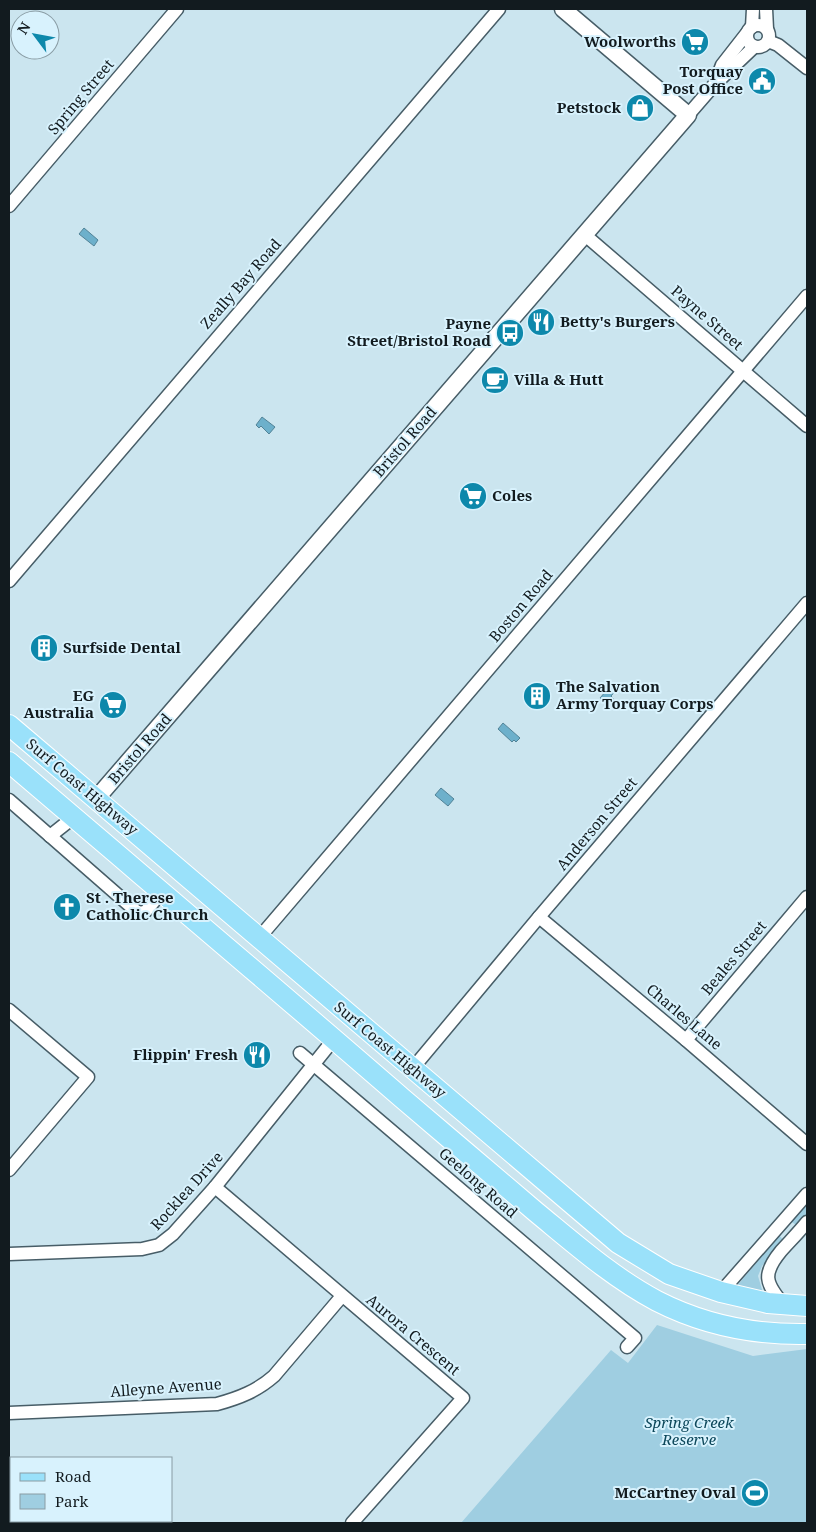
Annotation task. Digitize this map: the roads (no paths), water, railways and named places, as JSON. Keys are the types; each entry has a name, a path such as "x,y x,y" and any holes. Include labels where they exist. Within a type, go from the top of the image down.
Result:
{"main road":[{"name":"Surf Coast Highway","path":"9,725 618,1243 668,1274 721,1292 784,1305 807,1306"},
{"name":"Surf Coast Highway","path":"9,762 593,1260 624,1282 659,1302 712,1323 739,1330 783,1335 807,1334"},
{"path":"74,817 96,799"},
{"path":"334,1040 350,1015"},
{"path":"395,1091 413,1068"}],"street":[{"name":"Spring Street","path":"9,206 177,9"},
{"name":"Zeally Bay Road","path":"9,581 499,9"},
{"path":"563,9 688,115"},
{"path":"753,9 748,41 754,47 762,47 768,35 766,9"},
{"path":"750,30 761,25 778,45 807,68"},
{"name":"Bristol Road","path":"714,85 722,65 750,30"},
{"name":"Bristol Road","path":"96,799 714,85 754,47"},
{"name":"Payne Street","path":"585,234 807,426"},
{"name":"Boston Road","path":"259,938 807,296"},
{"name":"Anderson Street","path":"413,1068 538,918 807,603"},
{"path":"9,800 136,911 142,913 146,911 161,893"},
{"path":"50,836 74,817"},
{"name":"Beales Street","path":"686,1040 807,897"},
{"name":"Charles Lane","path":"538,918 686,1040 807,1144"},
{"path":"9,1010 88,1077 9,1170"},
{"name":"Rocklea Drive","path":"9,1254 142,1249 159,1245 173,1234 215,1187 334,1040"},
{"name":"Geelong Road","path":"300,1053 634,1338"},
{"name":"Aurora Crescent","path":"215,1187 463,1398 352,1523"},
{"path":"721,1292 807,1194"},
{"path":"784,1305 774,1293 769,1283 768,1272 770,1266 807,1222"},
{"path":"780,1225 796,1235"},
{"name":"Alleyne Avenue","path":"9,1413 217,1404 234,1400 262,1386 274,1376 342,1296"}],"place":[{"name":"Woolworths","path":"695,42"},
{"name":"Torquay Post Office","path":"762,81"},
{"name":"Petstock","path":"640,108"},
{"name":"Betty's Burgers","path":"541,322"},
{"name":"Payne Street/Bristol Road","path":"510,333"},
{"name":"Villa & Hutt","path":"495,380"},
{"name":"Coles","path":"473,496"},
{"name":"Surfside Dental","path":"44,648"},
{"name":"The Salvation Army Torquay Corps","path":"537,696"},
{"name":"EG Australia","path":"113,705"},
{"name":"St . Therese Catholic Church","path":"67,907"},
{"name":"Flippin' Fresh","path":"257,1055"},
{"name":"McCartney Oval","path":"755,1493"}],"park label":[{"name":"Spring Creek Reserve","path":"689,1432"}]}
